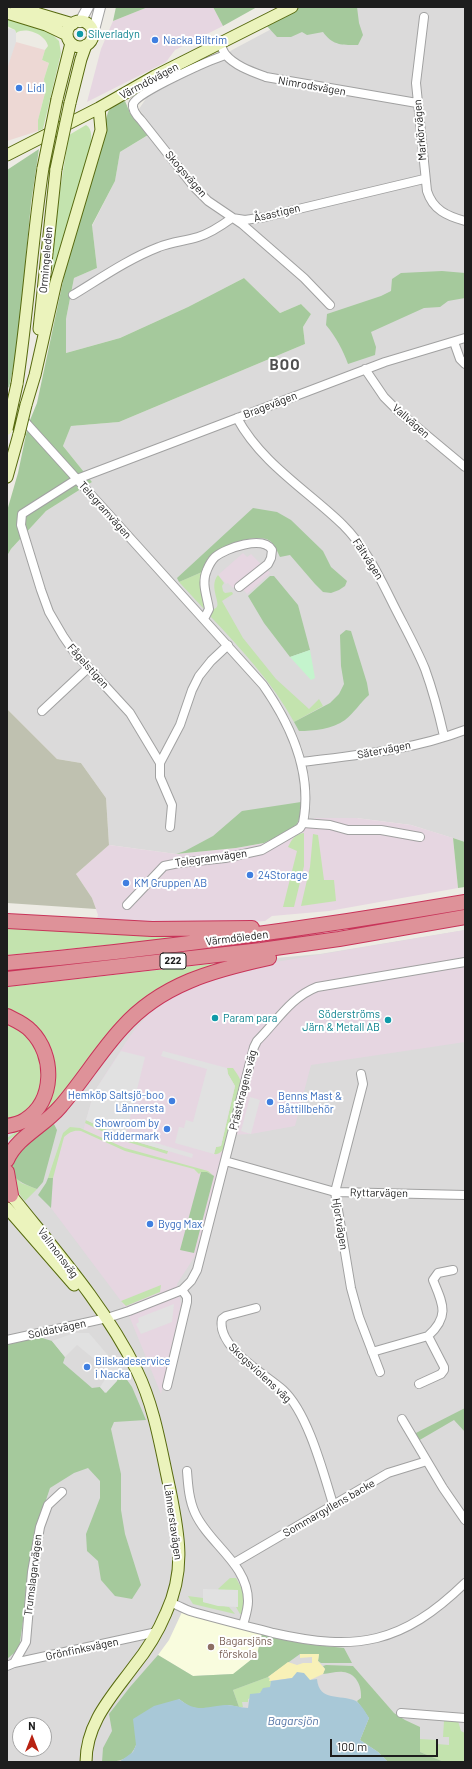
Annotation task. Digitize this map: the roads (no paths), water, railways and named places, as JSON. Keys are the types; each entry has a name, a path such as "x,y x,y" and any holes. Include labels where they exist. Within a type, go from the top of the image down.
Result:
{"highway":[{"name":"Värmdöleden","path":"7,964 160,948 336,924 465,902"},
{"name":"Värmdöleden","path":"7,979 130,966 339,939 465,917"},
{"path":"7,921 152,929 216,929 336,924"},
{"path":"7,1160 10,1153 21,1141 59,1109 123,1027 146,1005 160,995 180,985 236,964 268,958 339,939"},
{"path":"7,1016 31,1030 41,1044 47,1057 49,1077 44,1099 36,1110 7,1133"},
{"path":"7,1126 25,1120"},
{"path":"7,1146 39,1126"},
{"path":"7,1172 8,1198"}],"main road":[{"path":"7,13 46,25 79,46 86,45 92,39 93,34 90,24 76,23 16,7"},
{"name":"Värmdövägen","path":"10,153 99,108 152,78 292,7"},
{"path":"69,39 68,29 76,23"},
{"name":"Ormingeleden","path":"7,429 17,384 25,336 34,232 43,168 69,39"},
{"name":"Ormingeleden","path":"31,386 40,321 56,168 70,103 86,45"},
{"path":"7,477 56,282 101,130 99,108"},
{"path":"85,115 94,120 101,130"},
{"name":"Vallmonsväg","path":"8,1198 44,1234 107,1318"},
{"name":"Lännerstavägen","path":"86,1762 86,1750 98,1715 157,1632 171,1603 177,1581 180,1556 172,1498 154,1415 138,1372 107,1318"}],"street":[{"path":"76,23 88,7"},
{"path":"93,34 100,7"},
{"name":"Markörvägen","path":"424,17 416,73 416,103 424,178 429,199 438,210 445,215 465,221"},
{"name":"Nimrodsvägen","path":"220,44 226,55 240,66 266,78 416,103"},
{"name":"Skogsvägen","path":"226,55 203,63 136,99 134,109 194,187 208,201 242,224 304,278 330,305"},
{"name":"Åsastigen","path":"232,218 245,220 265,217 424,178"},
{"path":"73,295 119,266 145,253 159,247 198,237 218,229 232,218"},
{"name":"Bragevägen","path":"77,479 365,369 465,338"},
{"path":"454,342 460,359 465,364"},
{"name":"Vallvägen","path":"365,369 384,397 399,412 465,467"},
{"name":"Telegramvägen","path":"7,399 28,425 263,685 274,700 290,730 302,762 305,810 303,823 300,828 262,850 225,858 179,863 162,867 127,906"},
{"name":"Fältvägen","path":"237,418 244,430 274,466 333,516 357,540 365,552 382,581 424,667 444,736"},
{"name":"Fågelstigen","path":"77,479 25,512 20,521 32,563 50,612 62,636 88,668 130,713 160,762 160,777 172,805 170,827"},
{"path":"204,619 209,609 205,592 205,575 212,561 221,553 237,546 254,543 267,545 272,550 269,562 239,588"},
{"path":"160,762 180,725 192,690 199,676 211,661 228,645"},
{"path":"42,711 88,668"},
{"name":"Sätervägen","path":"302,762 373,753 465,730"},
{"path":"303,823 330,825 348,830 381,830 420,837"},
{"name":"Prästkragens väg","path":"182,1290 191,1281 197,1270 254,1047 258,1040 293,1001 308,990 317,987 465,962"},
{"name":"Hjortvägen","path":"361,1074 363,1084 335,1192 351,1288 359,1317 380,1372"},
{"name":"Ryttarvägen","path":"225,1161 335,1192 465,1195"},
{"path":"372,1352 428,1336 435,1330 442,1317 444,1309 433,1280 438,1273 453,1270"},
{"path":"107,1318 182,1290 187,1297 187,1302 167,1386"},
{"name":"Skogsviolens väg","path":"256,1308 226,1316 222,1319 222,1328 227,1343 244,1359 284,1391 295,1405 320,1463 334,1504"},
{"name":"Soldatvägen","path":"7,1340 107,1318"},
{"path":"419,1384 441,1374 444,1370 428,1336"},
{"path":"402,1419 465,1520"},
{"name":"Sommargyllens backe","path":"234,1563 388,1473 427,1461"},
{"path":"186,1471 191,1503 196,1514 202,1524 234,1563 248,1594 248,1613 243,1625"},
{"name":"Trumslagarvägen","path":"10,1665 26,1642 32,1572 40,1526 48,1505 62,1492"},
{"path":"171,1603 188,1611 315,1641 338,1643 360,1642 389,1634 413,1624 435,1610 465,1583"},
{"name":"Grönfinksvägen","path":"10,1665 157,1632"},
{"path":"401,1713 465,1718"}],"water":[{"name":"Bagarsjön","path":"297,1672 304,1673 310,1680 317,1679 322,1691 326,1694 358,1702 369,1718 360,1740 378,1752 388,1762 119,1762 133,1752 136,1745 133,1719 154,1706 179,1699 186,1704 197,1708 227,1705 248,1708 250,1694 260,1693 263,1688 270,1687 271,1681 292,1678"}],"place":[{"name":"Silverladyn","path":"80,34"},
{"name":"Nacka Biltrim","path":"155,40"},
{"name":"Lidl","path":"19,88"},
{"name":"24Storage","path":"250,875"},
{"name":"KM Gruppen AB","path":"126,883"},
{"name":"Param para","path":"215,1018"},
{"name":"Söderströms Järn & Metall AB","path":"388,1020"},
{"name":"Hemköp Saltsjö-boo Lännersta","path":"172,1101"},
{"name":"Benns Mast & Båttillbehör","path":"270,1102"},
{"name":"Showroom by Riddermark","path":"167,1129"},
{"name":"Bygg Max","path":"150,1224"},
{"name":"Bilskadeservice i Nacka","path":"87,1367"},
{"name":"Bagarsjöns förskola","path":"211,1647"}],"district":[{"name":"BOO","path":"285,365"}]}
